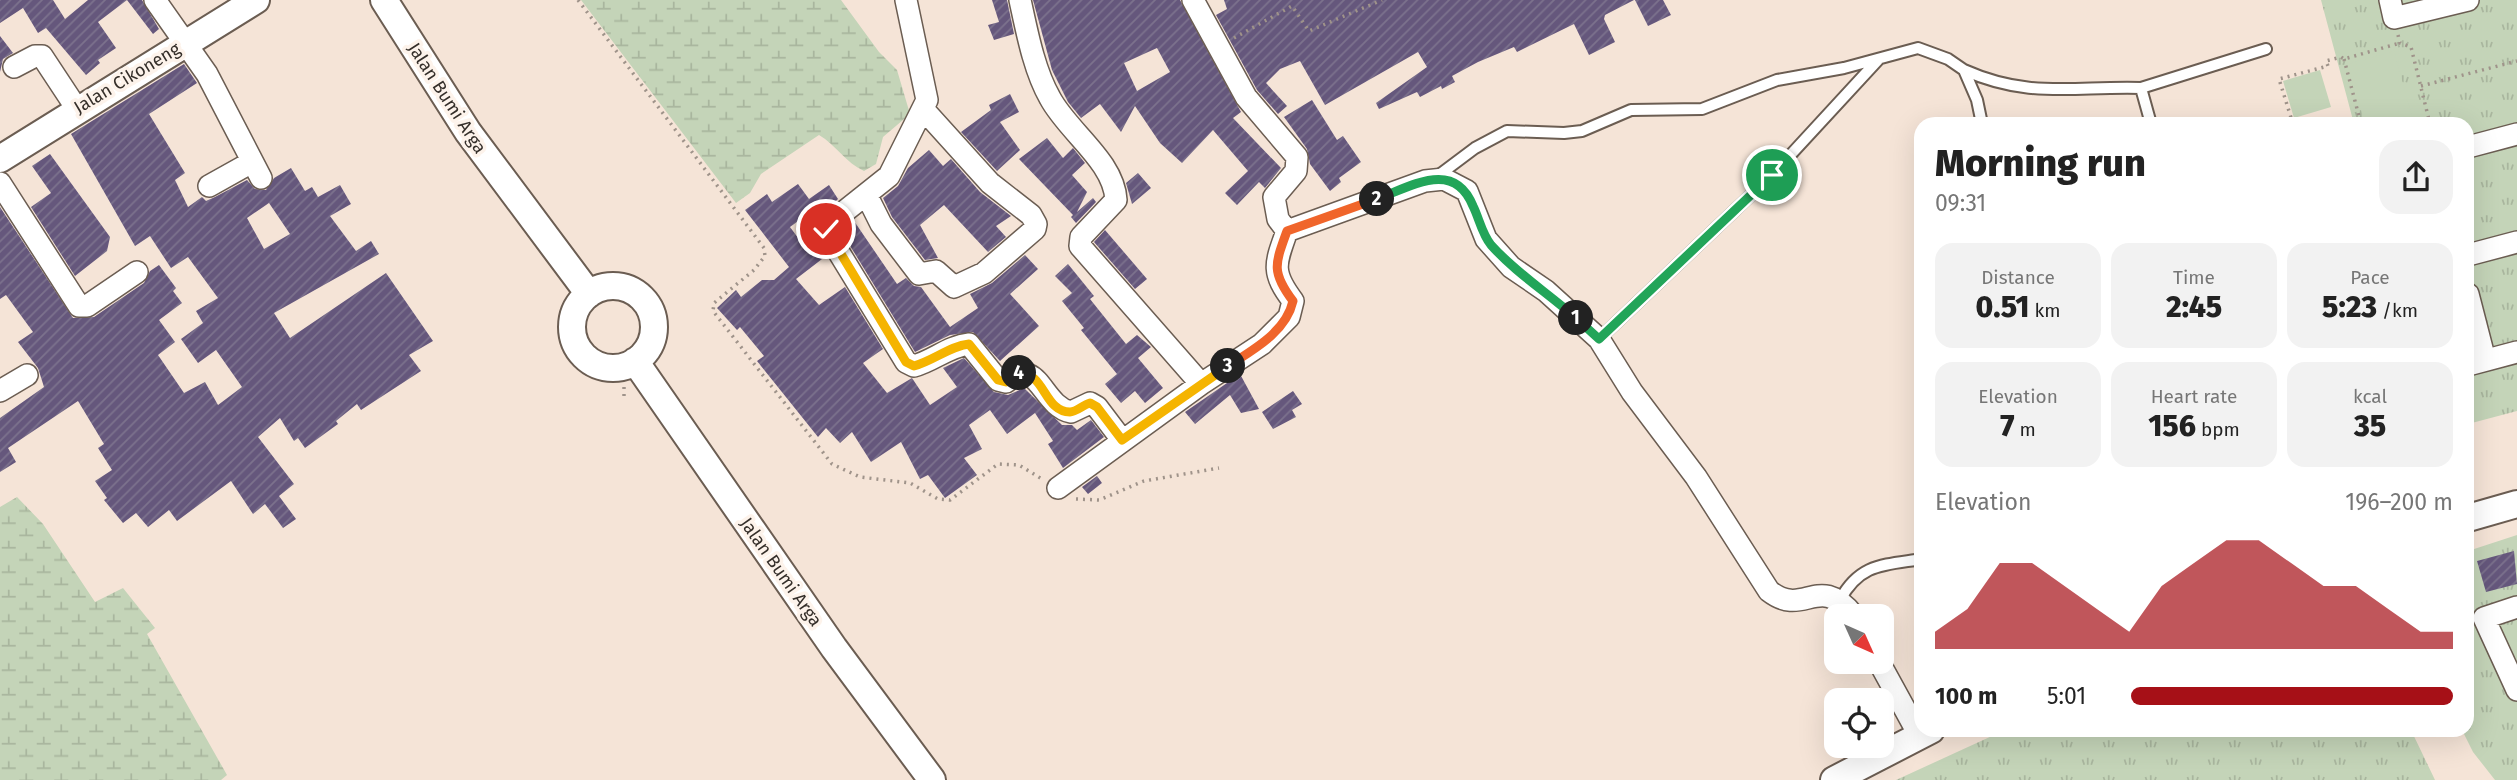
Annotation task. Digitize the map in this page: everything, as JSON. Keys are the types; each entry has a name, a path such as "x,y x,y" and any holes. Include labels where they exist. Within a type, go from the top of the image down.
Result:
{"street":[{"path":"155,0 207,74 257,170 209,186"},
{"name":"Jalan Bumi Arga","path":"384,0 468,132 589,294"},
{"path":"906,0 927,100 924,110 888,176 826,229 906,362 914,366 926,363 959,345 969,344 998,380 1006,382 1016,373 1028,373 1056,407 1071,412 1090,403 1097,407 1122,440"},
{"path":"1020,0 1027,32 1047,94 1061,118 1115,184 1116,200 1081,237 1080,246 1200,384"},
{"path":"1193,0 1246,97 1297,157 1296,171 1274,197 1278,219 1287,231"},
{"path":"2392,9 2468,0"},
{"name":"Jalan Cikoneng","path":"0,159 186,43 243,3"},
{"path":"14,67 35,56 42,57 77,109"},
{"path":"867,195 881,224 919,274 936,271 954,287 984,273 1035,229 1036,224 1031,215 990,183 924,110"},
{"path":"2474,145 2517,134"},
{"path":"1287,231 1433,180 1444,178 1467,191 1486,239 1511,267 1546,291 1599,339 1632,392 1696,477 1769,591 1779,599 1791,601 1829,594 1842,604"},
{"path":"0,183 79,306 87,306 137,272"},
{"path":"1058,488 1200,384 1262,344 1289,317 1293,301 1280,283 1275,263 1287,231"},
{"path":"2474,254 2517,242"},
{"path":"618,286 631,290 649,308 653,334 649,346 635,361 612,368 598,365 578,349 572,323 575,310 589,294 605,287 618,286"},
{"path":"2476,363 2517,352"},
{"name":"Jalan Bumi Arga","path":"635,361 834,649 932,780"},
{"path":"0,391 27,375"},
{"path":"2474,516 2517,504"},
{"path":"2517,607 2484,618 2517,690"},
{"path":"1887,674 1914,715"},
{"path":"1834,780 1916,737"}],"lane":[{"path":"1433,180 1475,148 1507,131 1582,131 1632,110 1702,109 1777,80 1878,60 1918,48 1948,58 1964,70 2001,84 2045,92 2141,88 2266,49"},
{"path":"1599,339 1772,175 1878,60"},
{"path":"1964,70 1978,100 1981,117"},
{"path":"2141,88 2149,117"},
{"path":"1847,604 1849,583 1859,574 1875,566 1914,560"}],"path":[{"path":"578,0 764,248 765,256 754,270 714,303 713,311 832,464 860,477 910,483 938,499 950,500 998,464 1019,466 1075,499 1100,500 1144,481 1219,468"},
{"path":"1219,47 1292,6 1309,31 1382,0"},
{"path":"2392,9 2400,43"},
{"path":"2290,117 2280,79 2328,66 2326,61 2331,59 2344,59 2400,43 2411,47 2428,117"},
{"path":"2344,59 2359,117"},
{"path":"2421,86 2517,61"}],"green space":[{"path":"581,0 841,0 879,52 897,70 910,114 883,137 876,164 864,171 819,135 761,174 750,193 736,203"},
{"path":"2321,0 2517,0 2517,411 2474,422 2474,117 2352,117"},
{"path":"2394,51 2412,117 2363,117 2348,64"},
{"path":"2320,70 2331,107 2294,117 2283,81"},
{"path":"17,497 43,524 95,602 123,588 155,628 147,634 227,775 221,780 0,780 0,507"},
{"path":"2517,535 2517,780 2495,780 2473,752 2466,737 2474,737 2474,549"},
{"path":"1990,737 2414,737 2435,780 1896,780"}],"building":[{"path":"0,0 53,0 65,19 88,0 127,0 98,22 116,48 98,60 100,63 86,75 46,28 38,33 23,8 0,23"},
{"path":"127,0 142,0 159,29 153,34"},
{"path":"992,0 1007,0 1014,34 994,40 988,25 999,22"},
{"path":"1033,0 1180,0 1241,112 1233,118 1281,168 1265,188 1259,182 1237,205 1225,193 1248,171 1213,130 1182,163 1160,143 1135,106 1121,132 1100,104 1081,118 1068,102 1052,70","holes":["1157,48 1170,72 1137,91 1124,63"]},
{"path":"1224,0 1634,0 1605,15 1604,19 1615,42 1589,55 1574,24 1517,52 1514,47 1478,62 1452,76 1455,82 1442,89 1441,86 1420,97 1417,92 1379,109 1376,103 1427,67 1418,52 1325,105 1300,61 1280,69 1266,83 1287,106 1278,114 1257,90 1216,15 1227,9"},
{"path":"1635,0 1663,0 1671,15 1648,26"},
{"path":"0,36 13,53 3,59 0,72"},
{"path":"184,64 197,83 149,114 185,173 175,180 188,207 202,197 206,201 247,180 255,189 266,190 274,178 291,168 305,191 312,187 318,197 340,185 351,204 330,216 356,251 371,241 379,254 274,313 290,338 386,273 433,341 409,355 421,371 361,410 357,404 336,421 338,424 305,448 298,438 294,441 280,418 258,437 294,484 279,496 296,519 283,528 265,504 253,514 231,481 177,521 169,510 148,527 136,513 123,523 104,500 107,498 95,481 112,470 98,448 104,444 78,401 8,448 16,462 0,472 0,418 44,387 38,368 18,342 33,332 6,295 0,299 0,207 73,318 94,317 144,283 150,271 159,265 176,288 173,291 182,303 159,320 175,342 158,355 184,393 205,382 218,405 242,387 216,350 198,363 181,339 203,323 196,311 218,298 188,257 171,268 150,236 135,246 71,134","holes":["269,203 290,234 264,249 247,218"]},
{"path":"1010,94 1019,112 1000,122 1020,150 997,171 961,132 991,110 989,105"},
{"path":"1312,100 1337,140 1343,136 1361,162 1339,178 1341,182 1330,191 1310,164 1307,149 1284,117"},
{"path":"1047,138 1063,158 1073,148 1085,163 1072,175 1087,192 1077,212 1093,198 1096,202 1076,223 1071,217 1073,215 1019,159"},
{"path":"929,150 943,166 951,159 980,192 1011,216 996,226 1006,237 988,252 944,205 920,225 938,258 925,260 892,217 883,198 898,186 908,168"},
{"path":"50,154 110,237 107,251 75,276 31,207 51,193 32,166"},
{"path":"1138,173 1151,188 1132,204 1126,183"},
{"path":"798,184 809,199 829,185 838,199 820,216 815,209 790,227 807,250 817,242 826,256 796,279 819,305 845,287 883,349 863,363 887,393 912,378 930,405 957,387 943,368 964,358 994,392 1008,395 1024,388 1062,425 1072,425 1077,430 1091,420 1104,437 1063,468 1048,444 1053,441 1035,413 1007,434 990,410 969,425 982,449 964,458 977,475 945,498 928,475 920,479 901,442 871,462 852,432 840,443 826,428 818,437 757,361 764,356 740,327 737,330 717,308 736,290 741,297 762,280 774,280 789,267 745,210 767,194 772,202"},
{"path":"854,221 897,284 906,278 914,286 921,287 950,327 978,308 970,294 992,283 1025,255 1038,269 1010,294 1039,326 1000,361 973,332 950,335 915,352 841,231"},
{"path":"1105,230 1147,279 1135,289 1094,242"},
{"path":"1068,264 1094,296 1090,299 1126,344 1137,335 1151,347 1138,358 1163,388 1145,403 1135,391 1121,403 1105,384 1117,374 1081,330 1084,328 1062,301 1072,293 1055,276"},
{"path":"1240,374 1259,409 1241,413 1230,395 1195,424 1185,412"},
{"path":"1293,391 1302,404 1292,410 1296,417 1273,429 1262,412"},
{"path":"1097,476 1102,483 1088,494 1082,487"},
{"path":"2514,551 2517,584 2486,592 2477,561"}],"route":[{"path":"826,229 906,362 914,366 926,363 959,345 969,344 998,380 1006,382 1016,373 1028,373 1036,379 1056,407 1064,411 1071,412 1090,403 1097,407 1122,440 1262,344 1289,317 1293,301 1280,283 1275,263 1287,231 1425,181 1444,178 1467,191 1486,239 1511,267 1546,291 1599,339 1772,175"}]}
